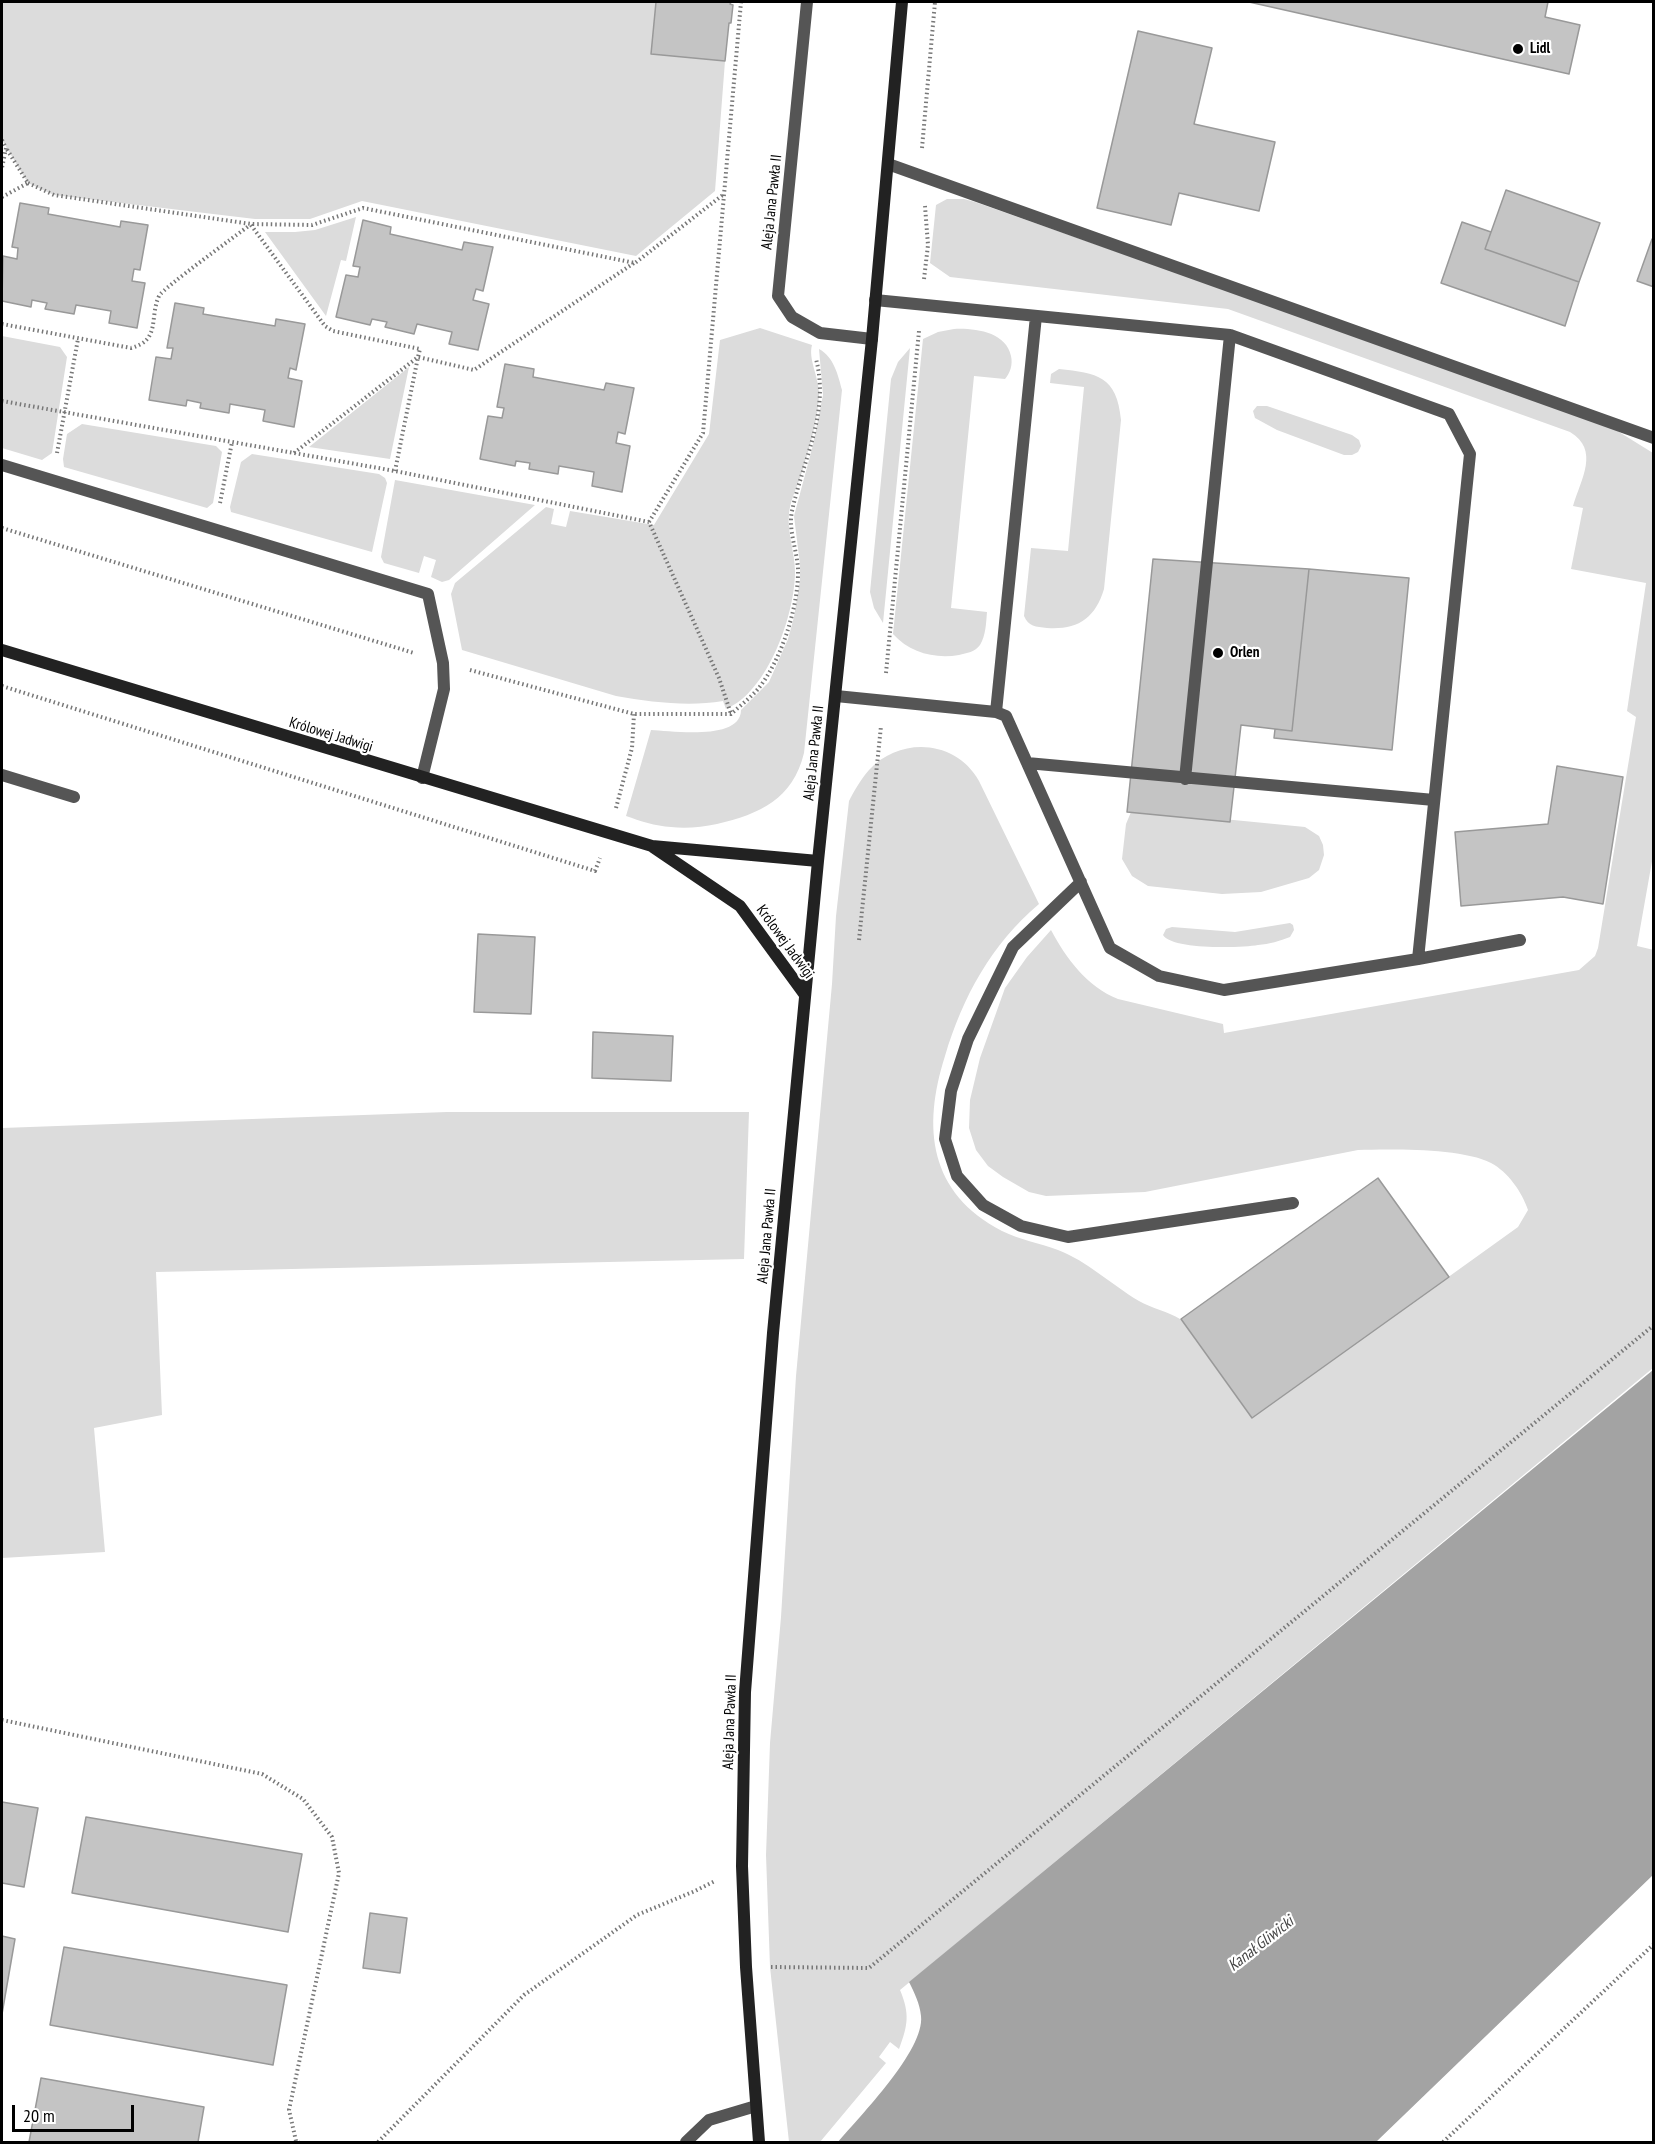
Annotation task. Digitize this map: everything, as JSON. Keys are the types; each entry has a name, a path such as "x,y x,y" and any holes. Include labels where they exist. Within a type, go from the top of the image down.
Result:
{"main road":[{"name":"Aleja Jana Pawła II","path":"759,2141 746,1967 742,1866 745,1692 773,1332 818,861 872,339 902,2"},
{"name":"Królowej Jadwigi","path":"2,650 652,846 818,861"},
{"name":"Królowej Jadwigi","path":"652,846 740,906 806,995"}],"street":[{"name":"Aleja Jana Pawła II","path":"807,2 778,296 792,317 820,333 872,339"},
{"path":"888,164 1653,438"},
{"path":"875,300 1230,335 1449,414 1470,454 1418,959"},
{"path":"996,712 1036,316"},
{"path":"1185,778 1230,335"},
{"path":"2,465 428,594 443,663 444,689 422,778"},
{"path":"836,696 996,712 1006,716 1110,948 1159,976 1224,990 1520,940"},
{"path":"1027,763 1434,800"},
{"path":"2,775 74,797"},
{"path":"1081,882 1013,947 968,1039 951,1091 945,1139 957,1176 983,1205 1021,1226 1068,1237 1293,1203"},
{"path":"686,2142 709,2120 756,2106"}],"path":[{"path":"649,522 703,433 741,2"},
{"path":"922,157 921,145 934,2"},
{"path":"2,141 28,183 54,195 250,224 312,225 363,208 635,263"},
{"path":"2,168 6,148"},
{"path":"2,197 28,183"},
{"path":"418,357 474,370 635,263 724,194"},
{"path":"859,940 928,245 925,195"},
{"path":"2,324 131,348 141,345 150,335 160,294 250,224"},
{"path":"250,224 325,326 333,331 420,349 395,471"},
{"path":"2,528 381,642 443,663 634,714 731,714 762,683 782,644 791,620 798,573 792,532 792,513 816,426 821,389 816,351 820,333"},
{"path":"52,480 78,339"},
{"path":"294,453 418,357"},
{"path":"2,400 395,471 649,522"},
{"path":"215,529 232,442"},
{"path":"649,522 718,678 731,714"},
{"path":"746,1967 869,1968 1653,1325"},
{"path":"2,1720 262,1774 303,1799 332,1837 339,1873 289,2110 296,2141 299,2142"},
{"path":"378,2142 524,1995 637,1915 695,1891 742,1866"},
{"path":"1443,2142 1653,1944"}],"shaded area":[{"path":"2,2 656,2 652,54 725,61 715,191 636,256 362,201 310,219 255,219 54,195 28,183 2,140"},
{"path":"947,199 964,199 975,202 1562,408 1611,427 1653,453 1654,850 1637,946 1654,950 1653,1368 900,1990 907,2020 899,2049 890,2042 879,2057 886,2063 820,2142 789,2142 770,1967 766,1855 770,1743 781,1617 796,1376 832,984 836,916 849,801 855,789 869,770 882,759 896,752 927,747 957,757 969,767 979,781 1039,904 993,954 970,992 952,1034 938,1083 934,1108 934,1133 938,1156 946,1178 959,1198 978,1216 1002,1231 1069,1255 1139,1301 1180,1319 1252,1418 1518,1227 1528,1210 1522,1196 1503,1172 1479,1158 1445,1152 1389,1150 1358,1150 1145,1192 1046,1196 1029,1192 988,1166 976,1150 969,1128 970,1100 980,1058 1005,988 1027,957 1051,930 1063,951 1078,970 1107,994 1118,999 1223,1024 1224,1033 1579,970 1595,956 1598,948 1636,717 1627,711 1646,583 1571,569 1583,508 1573,506 1586,466 1586,456 1579,439 1570,432 1228,309 950,277 930,263 936,205"},
{"path":"356,217 346,261 341,260 326,316 265,232 315,230"},
{"path":"760,328 812,345 811,356 819,394 812,439 789,513 795,572 790,609 776,650 754,686 741,700 726,709 723,701 683,704 643,700 616,696 462,650 451,594 455,583 546,507 554,509 551,524 566,527 570,511 654,525 709,434 720,340"},
{"path":"971,329 996,337 1008,348 1012,363 1005,379 974,376 951,608 987,612 985,633 980,645 973,651 941,656 915,650 893,634 923,339 938,332"},
{"path":"2,336 60,347 67,357 52,453 42,460 2,448"},
{"path":"910,348 883,623 874,608 870,592 891,379 898,362"},
{"path":"819,349 832,362 842,390 804,753 799,769 783,793 772,802 733,820 682,828 653,824 626,816 651,730 704,732 730,726 738,720 741,710 769,682 788,639 800,580 794,516 813,445 823,395"},
{"path":"409,367 390,459 309,447"},
{"path":"1059,369 1084,372 1103,380 1115,394 1121,420 1104,589 1096,608 1083,620 1067,627 1047,628 1033,625 1024,616 1031,548 1068,551 1084,387 1050,383 1051,374"},
{"path":"1257,406 1267,406 1352,435 1359,440 1361,446 1358,452 1344,455 1277,430 1255,418 1253,411"},
{"path":"82,424 216,446 222,452 213,503 207,508 64,467 67,434"},
{"path":"252,454 379,474 385,478 387,483 372,552 231,512 230,507 241,462"},
{"path":"395,480 535,505 449,580 442,582 431,577 436,560 424,556 419,573 384,563 381,557"},
{"path":"1131,812 1152,812 1305,827 1319,836 1324,855 1319,870 1309,878 1261,892 1222,894 1148,886 1132,876 1122,859 1126,824"},
{"path":"1290,923 1294,930 1290,937 1249,946 1193,946 1169,940 1163,935 1166,929 1172,927 1235,932"},
{"path":"447,1112 749,1112 744,1259 156,1272 162,1415 94,1428 105,1552 2,1558 2,1128"}],"water":[{"name":"Kanał Gliwicki","path":"1653,1370 1653,1875 1376,2142 838,2142 875,2100 913,2046 921,2016 909,1982"}],"building":[{"path":"656,2 731,2 730,4 733,5 725,61 651,54"},
{"name":"Lidl","path":"1249,2 1548,2 1545,17 1580,25 1569,74"},
{"path":"1138,31 1212,48 1194,124 1275,142 1259,211 1179,193 1171,225 1097,208"},
{"path":"1506,190 1600,223 1579,282 1485,249"},
{"path":"20,203 49,208 48,214 120,227 121,221 148,225 140,270 134,269 132,281 145,283 137,328 109,323 111,311 76,305 74,314 45,309 47,303 32,300 31,307 2,301 3,256 17,259 18,248 12,247"},
{"path":"363,220 391,227 390,234 462,250 464,242 493,247 483,291 476,289 473,300 489,304 478,350 449,344 452,332 417,324 414,334 385,327 387,322 372,319 370,325 336,317 346,275 358,277 360,267 353,266"},
{"path":"1462,222 1491,232 1485,249 1579,282 1565,326 1441,283"},
{"path":"1652,239 1654,239 1654,287 1637,281"},
{"path":"175,303 204,308 203,314 275,326 276,319 305,324 296,370 290,368 288,378 302,381 294,427 263,421 265,410 230,404 229,413 200,408 201,403 187,400 186,406 149,400 156,357 171,359 173,348 167,348"},
{"path":"505,364 534,369 533,377 604,390 606,383 634,388 625,434 618,432 616,443 630,446 622,492 592,486 594,472 559,466 558,474 529,469 530,463 516,461 515,466 480,459 488,416 502,418 504,408 497,407"},
{"path":"1153,559 1309,569 1292,731 1241,725 1230,822 1127,812"},
{"path":"1309,569 1409,578 1392,750 1274,738 1275,729 1292,731"},
{"path":"1557,766 1623,777 1603,904 1563,897 1461,906 1455,832 1548,824"},
{"path":"478,934 535,937 531,1014 474,1012"},
{"path":"593,1032 673,1036 671,1081 592,1078"},
{"path":"1378,1178 1449,1277 1252,1418 1181,1319"},
{"path":"2,1802 38,1808 24,1887 2,1883"},
{"path":"86,1817 302,1854 288,1932 72,1893"},
{"path":"370,1913 407,1918 400,1973 363,1968"},
{"path":"2,1936 15,1939 2,2014"},
{"path":"64,1947 287,1985 273,2065 50,2025"},
{"path":"41,2078 204,2107 198,2142 29,2142"}],"place":[{"name":"Lidl","path":"1518,49"},
{"name":"Orlen","path":"1218,653"}]}
